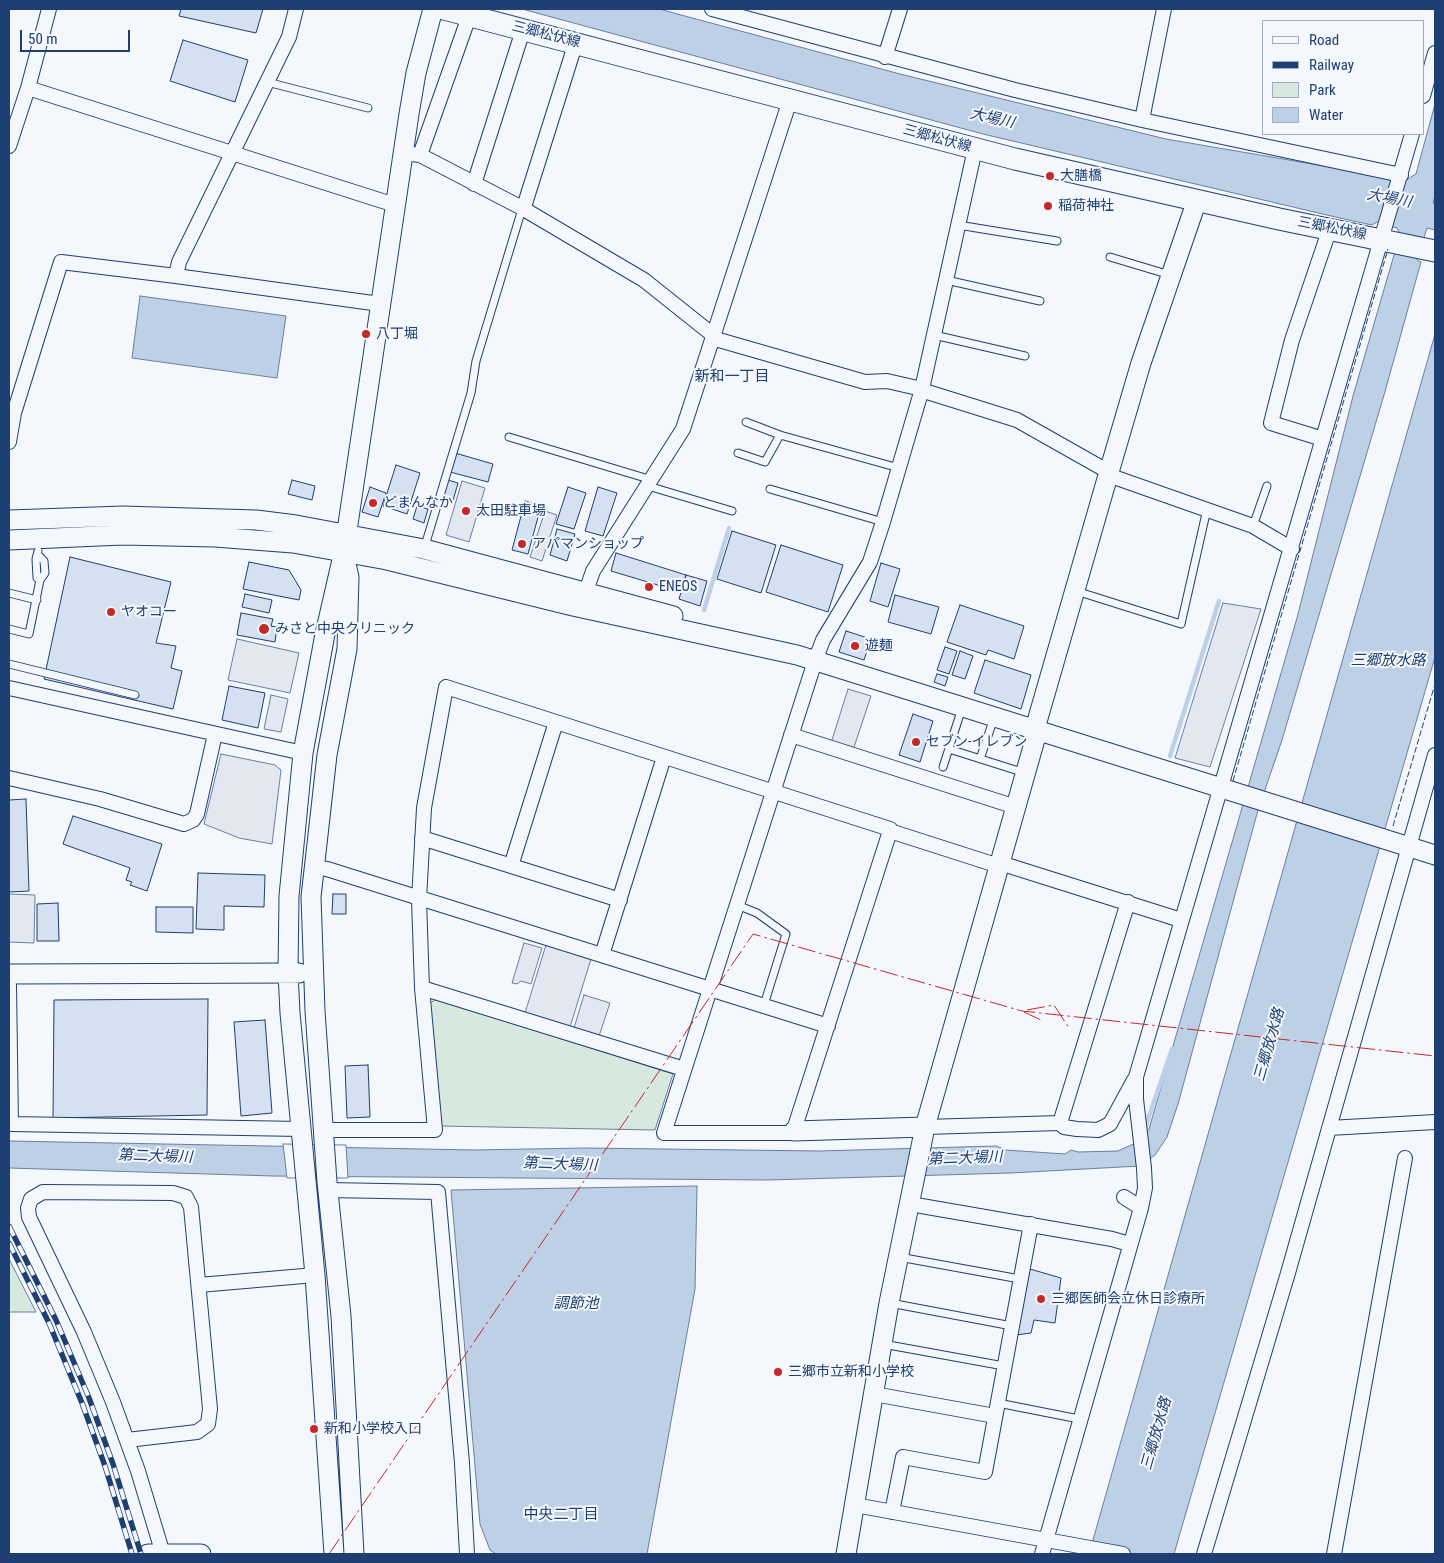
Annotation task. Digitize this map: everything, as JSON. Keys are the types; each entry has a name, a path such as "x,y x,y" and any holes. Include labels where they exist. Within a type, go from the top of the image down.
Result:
{"main road":[{"name":"三郷松伏線","path":"444,9 576,42 975,149 1197,200 1330,228 1386,236 1430,250"}],"street":[{"path":"9,146 28,88 49,9"},
{"path":"176,276 179,262 288,37 296,9"},
{"path":"411,154 416,73 433,9"},
{"path":"712,9 885,57 1142,120 1400,176"},
{"path":"885,57 900,9"},
{"path":"1142,120 1164,9"},
{"path":"326,1554 334,1554 308,1184 288,973 289,896 303,753 324,634 344,552 396,205 411,154 466,25"},
{"path":"474,184 523,30"},
{"path":"523,209 576,42"},
{"path":"1424,92 1435,53"},
{"path":"28,88 396,205"},
{"path":"583,600 593,570 683,429 790,100"},
{"path":"975,149 922,390 883,522 870,562 823,640 815,661 664,1134 924,1131 1060,1124 1064,1127 1098,1130 1110,1124 1136,1077 1181,920 1224,788 1323,439 1386,236 1412,135"},
{"path":"411,154 523,209 644,280 713,336 865,382 886,381 922,390 1017,420 1109,474 1253,526 1292,549"},
{"path":"846,1554 889,1303 924,1131 1109,474 1170,276 1197,200"},
{"path":"1323,439 1271,423 1292,340 1330,228"},
{"path":"9,442 11,412 61,262 380,304"},
{"path":"9,520 123,516 182,517 256,520 347,532 424,549 583,600"},
{"path":"9,540 38,546 122,535 215,536 293,543 583,600 731,632 771,648 1435,855"},
{"path":"344,552 349,576 347,649 327,754 311,898 312,973 323,1133 341,1316 354,1554"},
{"path":"323,1133 435,1130 422,988 419,900 422,838 430,771 446,687 773,791 890,829 890,831 1128,902 1181,920"},
{"path":"9,688 303,753"},
{"path":"511,866 556,722"},
{"path":"9,778 100,799 184,824 193,820 198,814 215,734"},
{"path":"791,735 1016,807"},
{"path":"1204,1554 1329,1128 1435,755"},
{"path":"602,955 664,757"},
{"path":"794,1131 890,831"},
{"path":"422,838 620,900"},
{"path":"313,867 711,988 828,1026"},
{"path":"1060,1124 1128,902"},
{"path":"9,974 312,973"},
{"path":"9,985 11,1124 302,1133"},
{"path":"422,988 684,1069"},
{"path":"1042,1554 1052,1541 1080,1419 1129,1244 1141,1208 1144,1168 1136,1099 1136,1077"},
{"path":"1329,1128 1435,1122"},
{"path":"1334,1554 1405,1158"},
{"path":"328,1186 438,1192 465,1502 467,1554"},
{"path":"127,1440 197,1432 208,1424 210,1409 191,1207 186,1197 173,1193 43,1192 31,1199 28,1208 29,1217 84,1332 127,1440 163,1554"},
{"path":"1124,1197 1141,1208"},
{"path":"910,1204 1031,1224 1129,1244"},
{"path":"892,1512 903,1457 985,1472 1031,1224"},
{"path":"199,1285 315,1275"},
{"path":"874,1394 997,1409"},
{"path":"855,1506 1123,1554"},
{"path":"148,1554 201,1554"}],"lane":[{"path":"267,82 368,108"},
{"path":"424,549 471,394 476,361 523,209"},
{"path":"958,225 1057,241"},
{"path":"1110,257 1170,276"},
{"path":"946,280 1040,300"},
{"path":"934,335 1025,356"},
{"path":"746,422 780,435 899,468"},
{"path":"738,453 765,462 780,435"},
{"path":"509,437 732,511"},
{"path":"1253,526 1266,486"},
{"path":"770,489 883,522"},
{"path":"1075,590 1181,624 1207,509"},
{"path":"9,629 28,634 40,580 37,578 36,559 38,546"},
{"path":"9,593 37,600"},
{"path":"9,664 65,676 78,682 135,695"},
{"path":"942,767 962,707"},
{"path":"980,759 994,717"},
{"path":"949,749 1026,773"},
{"path":"737,905 756,913 786,934 764,1005"},
{"path":"899,1257 1020,1279"},
{"path":"889,1303 1012,1326"},
{"path":"882,1344 1004,1366"},
{"path":"997,1409 1080,1419"}],"green space":[{"path":"436,999 673,1074 655,1130 440,1126 429,1004"},
{"path":"9,1259 36,1312 9,1312"}],"shaded area":[{"name":"太田駐車場","path":"462,481 485,488 469,542 446,535"},
{"path":"545,511 557,515 542,561 530,557"},
{"path":"1223,603 1261,609 1210,767 1175,758"},
{"path":"237,639 299,653 290,693 228,680"},
{"path":"848,689 871,696 853,750 831,743"},
{"path":"271,695 288,699 281,732 264,729"},
{"path":"221,754 275,765 281,770 272,844 239,838 204,824"},
{"path":"9,894 35,895 34,943 9,942"},
{"path":"524,943 542,948 531,984 521,981 517,984 512,983"},
{"path":"546,945 591,959 570,1027 525,1013"},
{"path":"584,995 610,1003 599,1036 574,1028"}],"water":[{"path":"522,9 659,9 900,74 1166,139 1406,180 1416,174 1435,104 1435,195 1433,203 1435,203 1435,230 1427,228 1417,260 1421,262 1384,395 1282,740 1258,810 1178,1104 1167,1137 1155,1155 1140,1166 1010,1173 768,1180 273,1176 9,1168 9,1141 474,1150 584,1148 819,1151 996,1146 1006,1150 1065,1154 1071,1150 1078,1152 1118,1151 1140,1141 1149,1129 1297,618 1353,396 1394,255 1399,232 1397,228 1377,222 1372,225 1344,219 983,134"},
{"path":"140,296 286,316 277,378 132,358"},
{"name":"三郷放水路","path":"1435,334 1435,657 1174,1554 1089,1554"},
{"name":"調節池","path":"697,1186 695,1289 647,1554 496,1554 490,1550 480,1524 451,1190"}],"pier":[{"path":"283,1144 346,1145 348,1178 287,1178"}],"building":[{"path":"181,9 263,9 256,33 179,16"},
{"path":"183,40 248,60 235,102 170,81"},
{"path":"455,453 493,464 488,482 450,472"},
{"path":"396,465 420,473 407,514 383,506"},
{"path":"292,480 315,486 312,500 288,494"},
{"path":"448,480 458,483 452,504 442,502"},
{"path":"370,487 386,493 378,517 362,512"},
{"path":"568,487 586,493 574,529 556,524"},
{"path":"598,487 617,493 603,536 585,531"},
{"path":"525,501 541,506 528,554 512,550"},
{"path":"417,506 428,509 424,523 413,519"},
{"path":"557,529 575,534 567,561 550,555"},
{"path":"732,531 776,545 761,593 717,579"},
{"path":"781,545 843,565 828,612 766,592"},
{"path":"616,553 686,575 681,592 611,571"},
{"name":"ヤオコー","path":"70,557 171,582 156,643 176,646 171,668 182,671 173,709 44,679"},
{"path":"249,562 289,570 301,590 299,600 243,589"},
{"path":"881,563 900,569 888,607 870,601"},
{"path":"686,575 707,581 700,606 679,599"},
{"path":"245,594 272,600 269,613 242,607"},
{"path":"895,595 939,607 931,634 888,622"},
{"path":"960,605 1024,626 1014,659 988,650 986,655 947,642"},
{"path":"241,613 273,619 271,626 277,627 275,642 237,635"},
{"path":"846,631 871,639 864,660 839,652"},
{"path":"945,647 957,651 949,674 937,670"},
{"path":"960,651 973,656 965,679 952,675"},
{"path":"985,660 1031,675 1021,709 974,693"},
{"path":"937,674 948,677 945,686 934,682"},
{"path":"229,686 265,693 258,728 222,720"},
{"path":"913,714 933,721 920,762 899,755"},
{"path":"26,799 29,891 9,892 9,800"},
{"path":"73,816 162,844 147,891 130,885 132,882 126,880 130,868 63,844"},
{"path":"198,873 265,875 264,907 224,906 224,930 196,929"},
{"path":"333,894 346,894 346,914 332,914"},
{"path":"58,903 59,941 37,941 37,904"},
{"path":"156,907 193,907 193,933 156,932"},
{"path":"208,999 207,1115 53,1118 54,1000"},
{"path":"265,1020 272,1113 241,1116 234,1022"},
{"path":"368,1065 370,1117 347,1118 345,1066"},
{"name":"三郷医師会立休日診療所","path":"1030,1269 1061,1278 1055,1323 1034,1320 1031,1333 1016,1335"}],"waterway":[{"path":"704,610 729,528"},
{"path":"1170,756 1219,601"},
{"path":"1144,1131 1172,1049"}],"railway":[{"path":"9,1226 56,1320 89,1398 113,1464 141,1554"},
{"path":"9,1243 49,1323 82,1403 105,1466 132,1554"}],"fence":[{"path":"1233,781 1388,249"},
{"path":"1393,826 1435,684"}],"power":[{"path":"329,1554 753,934 1022,1011 1435,1056"},
{"path":"1027,1010 1054,1005 1069,1028"},
{"path":"1024,1012 1041,1020"}],"place":[{"name":"大膳橋","path":"1050,176"},
{"name":"稲荷神社","path":"1048,206"},
{"name":"八丁堀","path":"366,334"},
{"name":"どまんなか","path":"373,503"},
{"name":"太田駐車場","path":"466,511"},
{"name":"アパマンショップ","path":"522,544"},
{"name":"ENEOS","path":"649,587"},
{"name":"ヤオコー","path":"111,612"},
{"name":"みさと中央クリニック","path":"264,629"},
{"name":"遊麺","path":"855,646"},
{"name":"セブン-イレブン","path":"916,742"},
{"name":"三郷医師会立休日診療所","path":"1041,1299"},
{"name":"三郷市立新和小学校","path":"778,1372"},
{"name":"新和小学校入口","path":"314,1429"}],"district":[{"name":"新和一丁目","path":"732,377"},
{"name":"中央二丁目","path":"561,1515"}],"water label":[{"name":"大場川","path":"992,119"},
{"name":"大場川","path":"1389,199"},
{"name":"第二大場川","path":"155,1157"},
{"name":"第二大場川","path":"965,1159"},
{"name":"第二大場川","path":"560,1165"}]}
